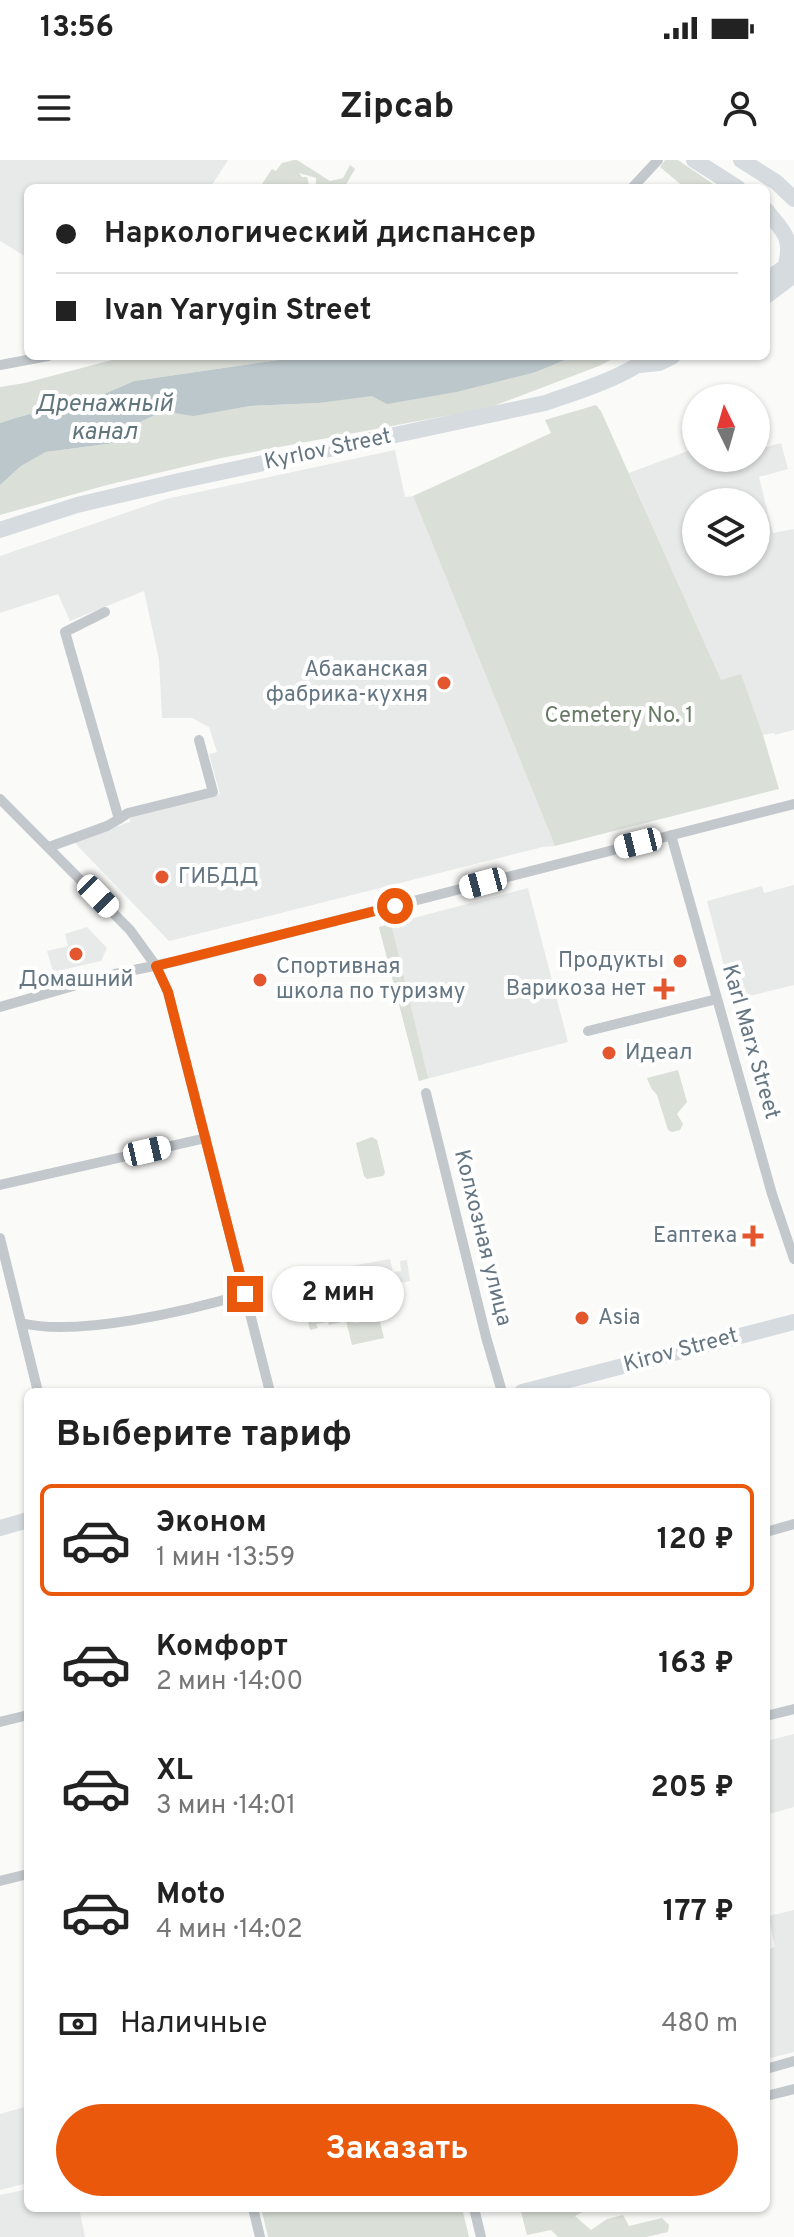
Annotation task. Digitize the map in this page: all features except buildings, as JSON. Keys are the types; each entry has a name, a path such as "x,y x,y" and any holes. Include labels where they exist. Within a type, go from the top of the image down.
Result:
{"main road":[{"path":"694,160 732,184"},
{"path":"741,160 794,196"},
{"path":"770,211 794,230"},
{"path":"770,213 788,238 791,267 770,291"},
{"path":"770,278 791,267"},
{"name":"Kyrlov Street","path":"0,530 77,505 545,403 581,391 645,360 659,363 665,360"},
{"name":"Kirov Street","path":"538,1388 794,1322"},
{"path":"0,1528 24,1521"}],"street":[{"path":"636,184 658,160"},
{"path":"0,365 27,360"},
{"path":"105,612 65,632 119,819"},
{"path":"49,847 107,826 128,813 213,792 199,740"},
{"path":"0,799 130,930 156,966 168,992 269,1388"},
{"path":"0,1007 115,974 794,804"},
{"name":"Karl Marx Street","path":"671,835 772,1194 794,1259"},
{"path":"588,1031 717,999"},
{"name":"Колхозная улица","path":"426,1093 501,1388"},
{"path":"0,1185 206,1138"},
{"path":"0,1238 37,1388"},
{"path":"21,1323 36,1326 92,1325 160,1315 245,1294"},
{"path":"770,1531 794,1524"},
{"path":"770,1715 794,1709"},
{"path":"0,1722 24,1716"},
{"path":"0,1881 24,1875"},
{"path":"770,2068 794,2061"},
{"path":"770,2095 794,2089"},
{"path":"254,2212 260,2237"},
{"path":"475,2212 481,2237"}],"shaded area":[{"path":"0,160 228,160 213,184 24,184 24,256 0,241"},
{"path":"781,443 788,469 759,477 762,488 682,488 682,576 770,576 770,521 773,533 794,529 794,730 763,735 741,675 721,681 629,473 682,453 682,472 770,472 770,446"},
{"path":"395,450 405,497 413,496 555,846 169,941 73,841 130,822 130,816 220,794 209,754 217,752 209,727 192,718 162,718 159,660 144,591 70,621 58,594 0,613 0,556 166,499"},
{"path":"794,885 794,985 733,1000 707,901 762,886 764,893"},
{"path":"528,888 568,1042 419,1081 379,927"},
{"path":"87,927 107,948 101,961 53,972 47,951 68,946 65,934"},
{"path":"390,1259 393,1272 401,1271 400,1261 407,1260 410,1281 395,1284 397,1298 310,1313 297,1297 296,1291 308,1289 307,1274"},
{"path":"794,1734 794,1807 770,1814 770,1740"},
{"path":"794,1910 794,2052 770,2058 770,1949 775,1947 770,1916"},
{"path":"24,2107 24,2184 0,2190 0,2114"},
{"path":"24,2190 24,2212 80,2212 85,2237 0,2237 0,2195"}],"green space":[{"path":"297,160 330,181 343,178 350,165 355,169 346,184 316,184 316,178 299,173 307,177 309,184 262,184 272,169 276,171 282,163"},
{"path":"665,160 678,160 713,184 680,184 660,167"},
{"path":"112,360 278,360 134,381 65,411 40,412 0,423 0,387"},
{"path":"565,360 610,360 488,408 221,458 0,515 0,485 21,466 46,452 114,443 140,422 163,410 193,415 250,406 319,403 536,372"},
{"name":"Cemetery No. 1","path":"596,405 721,680 741,674 779,789 555,846 413,496 551,433 545,420"},
{"path":"391,924 428,1078 419,1081 379,927"},
{"path":"678,1070 687,1102 677,1114 683,1124 680,1130 672,1132 668,1130 657,1095 647,1078"},
{"path":"372,1137 377,1140 385,1173 367,1179 356,1143"},
{"path":"376,1304 379,1316 350,1324 379,1318 384,1338 352,1345 346,1321 316,1324 318,1328 310,1330 306,1314 314,1324 311,1317"},
{"path":"262,2212 463,2212 469,2237 268,2237"},
{"path":"521,2212 582,2212 575,2216 591,2230 607,2219 623,2215 629,2226 662,2218 669,2225 668,2232 646,2237 558,2237 551,2230 527,2235"}],"water":[{"name":"Дренажный канал","path":"278,360 565,360 536,372 456,392 387,404 372,396 319,403 250,406 193,416 163,411 140,422 114,443 46,452 21,466 0,485 0,423 40,412 65,411 134,381"}],"place":[{"name":"Абаканская фабрика-кухня","path":"444,683"},
{"name":"ГИБДД","path":"162,877"},
{"name":"Домашний","path":"76,954"},
{"name":"Продукты","path":"680,961"},
{"name":"Спортивная школа по туризму","path":"260,980"},
{"name":"Варикоза нет","path":"664,989"},
{"name":"Идеал","path":"609,1053"},
{"name":"Еаптека","path":"753,1236"},
{"name":"Asia","path":"582,1318"}],"route":[{"path":"245,1294 168,992 156,966 395,906"}]}
